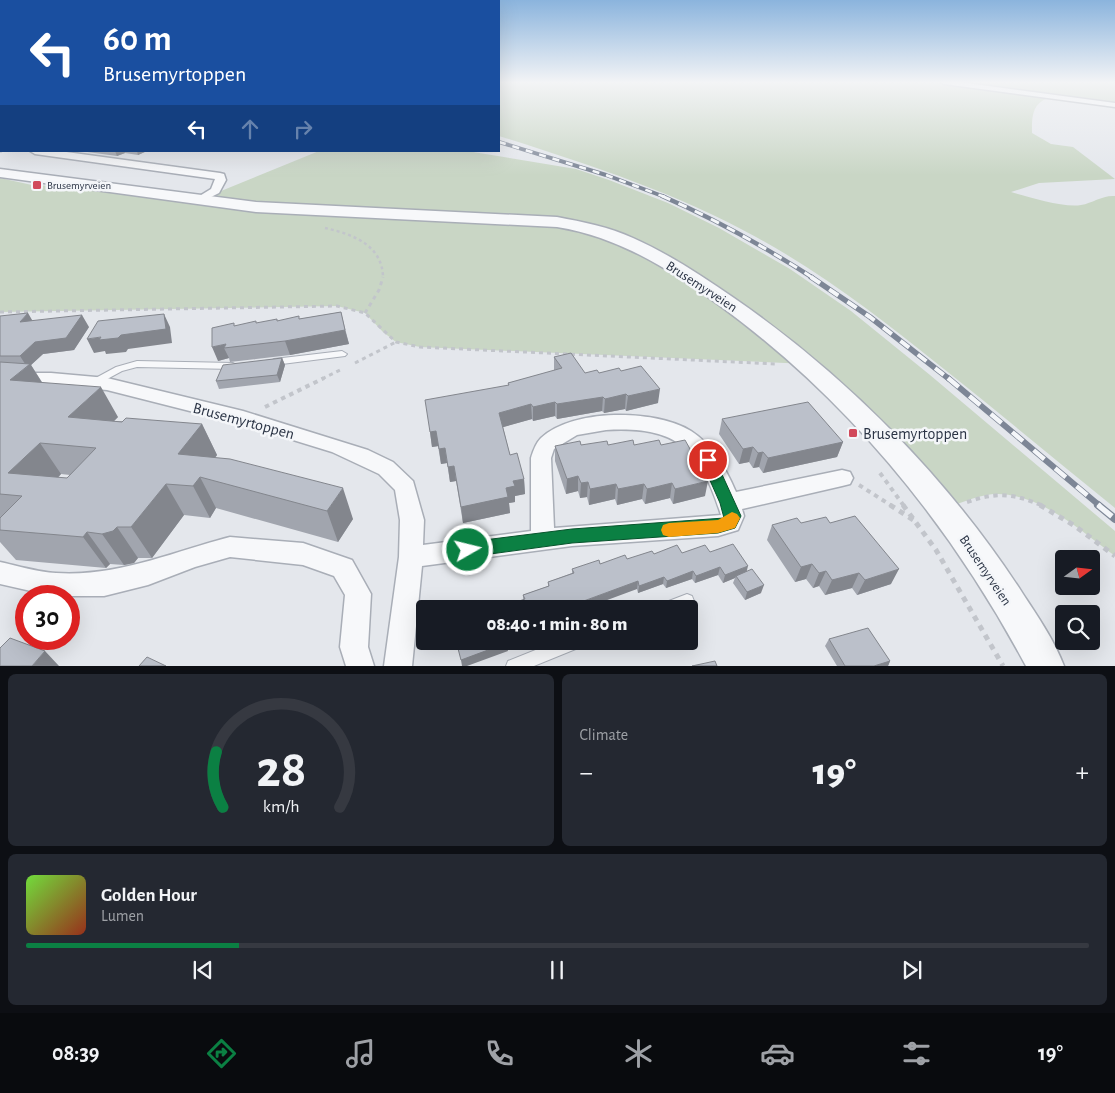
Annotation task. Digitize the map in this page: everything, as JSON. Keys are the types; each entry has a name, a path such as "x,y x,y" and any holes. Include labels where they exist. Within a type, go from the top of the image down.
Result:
{"street":[{"path":"42,152 220,176 221,180 214,191 199,200"},
{"name":"Brusemyrveien","path":"0,173 256,207 509,218 557,222 593,229 632,244 681,271 751,318 809,364 859,415 943,509 980,557 1046,666"},
{"name":"Brusemyrtoppen","path":"0,379 95,382 243,418 346,449 386,468 405,487 412,520 411,557 398,666"},
{"path":"411,557 543,540 718,526 730,523 732,516 708,460 685,437 655,424 638,422 591,425 554,439 544,449 541,458 543,540"},
{"path":"728,503 842,478"},
{"path":"0,573 55,585 104,584 148,574 193,556 230,547 303,554 343,568 358,594 354,647 360,666"}],"lane":[{"path":"266,363 342,354"},
{"path":"95,382 119,368 137,364 195,367 247,365"},
{"path":"513,666 555,650"}],"path":[{"path":"320,227 357,235 365,241 379,261 383,276 376,297 365,314"},
{"path":"0,312 337,306 365,314 396,342 420,347 809,364"},
{"path":"243,418 396,342"},
{"path":"876,468 918,524 968,602 1003,666"},
{"path":"842,478 857,484 918,524"},
{"path":"943,509 996,494 1023,497 1061,517 1115,556"}],"green space":[{"path":"500,113 1034,113 1032,133 1051,144 1073,147 1115,179 1039,183 1011,192 1046,202 1074,206 1115,196 1115,508 899,333 806,266 756,237 694,206 597,168 500,136"},
{"path":"317,152 473,152 576,169 609,180 668,203 719,228 790,269 851,311 1115,531 1115,556 1075,526 1045,507 1014,496 985,495 943,509 809,364 420,347 396,342 383,332 365,313 337,306 0,312 0,178 32,185 74,187 162,200 199,200"}],"building":[{"path":"341,312 345,330 285,341 224,348 226,344 212,347 212,328 234,323 234,326 256,321 256,323 277,319 277,321 299,316 299,319"},
{"path":"28,313 20,322 82,315 66,338 35,342 20,356 0,356 0,316"},
{"path":"164,314 166,329 121,335 118,338 99,340 101,337 87,339 98,321"},
{"path":"571,353 585,373 597,370 599,373 619,368 621,371 641,366 660,389 605,399 603,397 557,404 555,402 533,407 531,404 499,413 510,455 517,453 524,479 513,481 515,486 506,488 508,497 461,507 454,466 448,467 445,448 439,449 436,431 430,432 425,400 509,385 508,383 562,368 554,357"},
{"path":"282,358 277,375 216,381 223,365"},
{"path":"0,362 30,364 10,380 101,387 68,417 122,422 126,418 202,424 178,454 230,459 343,488 327,511 200,477 193,486 166,484 131,527 117,527 113,531 102,534 87,532 83,537 0,530 0,518 22,496 0,494","holes":["40,443 96,448 67,478 8,473"]},
{"path":"808,402 843,442 768,458 763,452 758,453 753,447 743,449 722,419"},
{"path":"633,440 634,445 659,440 661,445 685,440 708,481 675,489 672,483 647,489 644,484 618,489 616,484 590,489 588,482 581,483 578,476 567,479 555,446 580,441 581,445 607,441 608,445"},
{"path":"855,516 899,569 865,580 859,573 832,580 826,571 819,573 812,564 801,567 772,525 797,518 801,523 826,517 830,523"},
{"path":"733,544 748,566 725,575 720,567 696,576 693,571 667,581 664,577 639,586 638,581 586,600 522,600 525,599 523,595 549,586 548,582 574,573 572,569 599,560 600,564 625,555 627,559 652,551 654,554 677,545 682,553 705,545 710,552"},
{"path":"752,569 764,585 747,592 736,576"},
{"path":"868,628 890,661 874,666 845,666 829,639"},
{"path":"10,638 15,640 15,650 45,651 32,666 0,666 0,648"},
{"path":"458,650 488,650 461,660"},
{"path":"147,657 166,666 139,666"},
{"path":"715,661 717,666 692,666"}],"railway":[{"path":"500,142 606,175 665,197"},
{"path":"662,196 739,234 813,278"},
{"path":"811,277 870,317 949,379"},
{"path":"948,378 1100,506"},
{"path":"1098,505 1115,519"}],"slow traffic":[{"path":"669,530 718,526 730,523 732,518"}],"place":[{"name":"Brusemyrveien","path":"37,185"},
{"name":"Brusemyrtoppen","path":"853,433"}],"route":[{"path":"468,550 572,536 718,526 730,523 732,516 724,490 708,460"}]}
